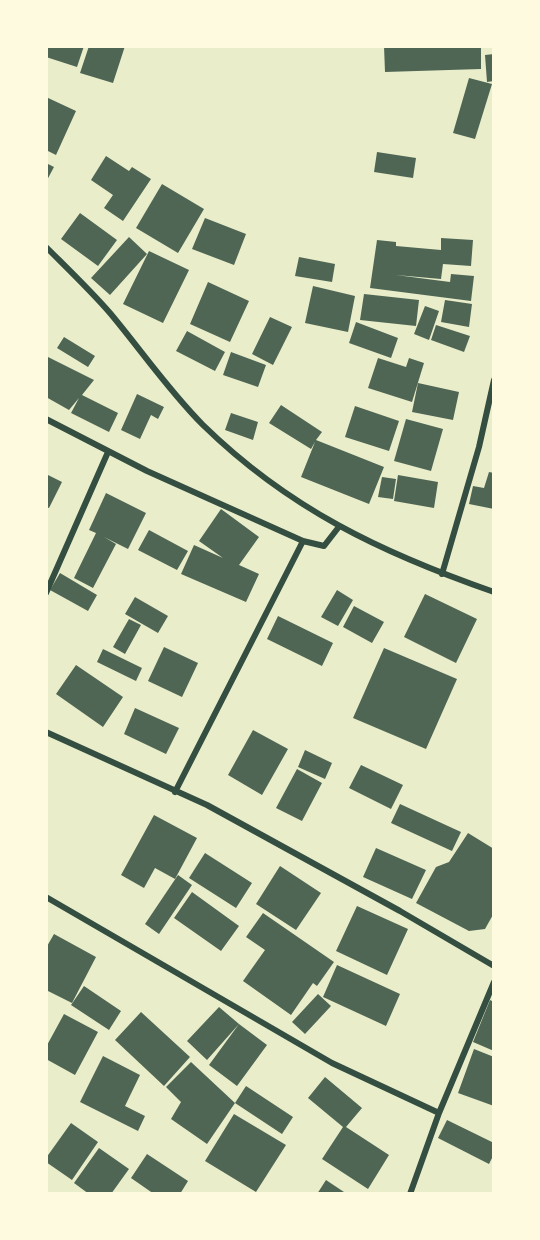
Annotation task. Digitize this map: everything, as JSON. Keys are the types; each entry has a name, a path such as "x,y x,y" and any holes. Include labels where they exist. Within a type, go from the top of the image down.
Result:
{"street":[{"path":"46,247 108,310 201,424 235,455 293,500 338,528 442,574 494,592"},
{"path":"442,574 479,447 494,380"},
{"path":"46,419 108,452 303,541 324,546 338,528"},
{"path":"46,593 108,452"},
{"path":"175,792 303,541"},
{"path":"46,732 207,805 291,850 494,966"},
{"path":"46,897 332,1063 439,1113"},
{"path":"410,1194 439,1113 494,982"}],"building":[{"path":"46,46 84,46 77,67 46,57"},
{"path":"89,46 125,46 113,83 80,73"},
{"path":"384,46 481,46 481,69 385,72"},
{"path":"494,54 494,81 487,82 485,55"},
{"path":"469,78 492,84 475,139 453,133"},
{"path":"46,97 76,111 56,155 46,150"},
{"path":"377,152 416,158 413,178 374,172"},
{"path":"106,156 129,171 132,167 151,179 123,221 104,208 113,195 91,180"},
{"path":"46,163 54,167 46,182"},
{"path":"162,184 204,209 178,253 136,228"},
{"path":"80,213 117,240 98,266 61,239"},
{"path":"205,218 246,234 234,265 192,249"},
{"path":"129,237 147,254 110,295 91,278"},
{"path":"441,238 473,240 471,266 443,264 441,279 396,275 450,282 451,274 474,276 471,301 370,288 377,240 396,242 396,246 441,250"},
{"path":"149,251 189,270 163,323 123,304"},
{"path":"299,257 335,264 332,282 295,276"},
{"path":"208,282 249,301 230,342 190,324"},
{"path":"313,286 355,296 348,332 305,323"},
{"path":"364,294 419,300 416,326 360,320"},
{"path":"445,300 472,304 469,327 441,322"},
{"path":"425,306 439,311 429,340 414,334"},
{"path":"270,317 292,327 273,365 252,354"},
{"path":"356,322 398,338 391,358 349,343"},
{"path":"436,325 470,336 464,352 431,340"},
{"path":"187,331 225,352 215,371 176,351"},
{"path":"64,337 95,356 88,367 57,348"},
{"path":"231,352 266,365 258,387 223,375"},
{"path":"46,356 94,380 82,395 118,413 109,432 71,413 79,398 69,410 46,397"},
{"path":"378,358 406,367 409,358 424,363 412,402 368,388"},
{"path":"418,383 459,392 453,420 412,412"},
{"path":"137,394 164,407 158,419 151,415 140,439 121,430"},
{"path":"281,405 322,432 316,440 384,467 369,504 301,477 315,442 311,449 269,423"},
{"path":"355,406 399,421 389,451 345,437"},
{"path":"231,413 258,422 253,440 225,430"},
{"path":"406,419 443,429 431,471 394,461"},
{"path":"489,472 494,473 494,509 469,504 473,486 484,488"},
{"path":"46,474 62,482 49,508 46,507"},
{"path":"398,475 438,482 434,508 394,501"},
{"path":"382,477 396,479 393,499 378,497"},
{"path":"106,493 146,513 128,549 104,537 116,544 93,588 74,578 96,533 89,530"},
{"path":"221,509 259,537 239,565 259,574 246,602 181,574 194,545 223,558 199,541"},
{"path":"149,530 188,551 177,570 138,550"},
{"path":"60,573 97,595 88,611 50,590"},
{"path":"337,590 353,600 338,626 321,617"},
{"path":"425,594 477,619 456,663 404,637"},
{"path":"135,597 168,616 158,633 125,614"},
{"path":"354,606 384,622 372,643 343,627"},
{"path":"278,616 333,643 322,666 267,639"},
{"path":"129,619 141,625 125,654 113,647"},
{"path":"164,647 198,663 182,697 148,681"},
{"path":"384,648 457,679 426,749 353,718"},
{"path":"103,649 142,668 136,681 97,662"},
{"path":"76,665 123,697 103,727 56,694"},
{"path":"135,708 179,728 166,754 124,734"},
{"path":"253,730 288,749 262,795 228,775"},
{"path":"305,750 332,763 325,779 298,767"},
{"path":"361,765 403,785 391,809 349,788"},
{"path":"297,769 322,783 302,821 276,808"},
{"path":"400,804 461,832 452,851 391,823"},
{"path":"154,815 197,838 175,879 155,868 144,888 121,875"},
{"path":"468,833 494,849 494,913 485,929 469,931 416,903 436,867 449,862"},
{"path":"376,848 426,870 412,899 363,877"},
{"path":"205,853 252,883 236,908 189,878"},
{"path":"280,866 321,893 296,930 256,904"},
{"path":"178,875 192,885 159,934 145,924"},
{"path":"192,892 239,926 221,951 174,918"},
{"path":"357,906 408,929 387,975 336,951"},
{"path":"263,913 334,962 317,986 313,983 291,1015 243,981 265,950 246,937"},
{"path":"54,934 96,957 72,1003 46,990 46,948"},
{"path":"337,965 400,994 386,1026 323,997"},
{"path":"84,986 121,1011 109,1030 71,1005"},
{"path":"318,994 331,1006 305,1034 292,1022"},
{"path":"490,1000 494,1002 494,1051 473,1042"},
{"path":"219,1007 239,1024 207,1060 187,1041"},
{"path":"141,1012 190,1057 164,1086 115,1040"},
{"path":"64,1014 98,1032 75,1075 46,1059 46,1047"},
{"path":"239,1024 267,1045 237,1086 209,1065"},
{"path":"474,1049 494,1057 494,1106 458,1093"},
{"path":"103,1056 140,1075 125,1106 145,1116 138,1131 80,1102"},
{"path":"191,1062 235,1103 207,1144 171,1119 181,1102 166,1087"},
{"path":"325,1077 362,1108 346,1127 389,1155 368,1189 322,1159 343,1127 308,1098"},
{"path":"246,1086 293,1117 282,1134 235,1103"},
{"path":"234,1114 286,1145 256,1192 205,1161"},
{"path":"447,1120 494,1143 494,1154 489,1164 438,1138"},
{"path":"71,1123 98,1142 72,1180 46,1162 46,1158"},
{"path":"99,1148 129,1169 111,1194 89,1194 74,1183"},
{"path":"147,1154 188,1181 180,1194 154,1194 131,1178"},
{"path":"326,1180 347,1194 317,1194"}]}
